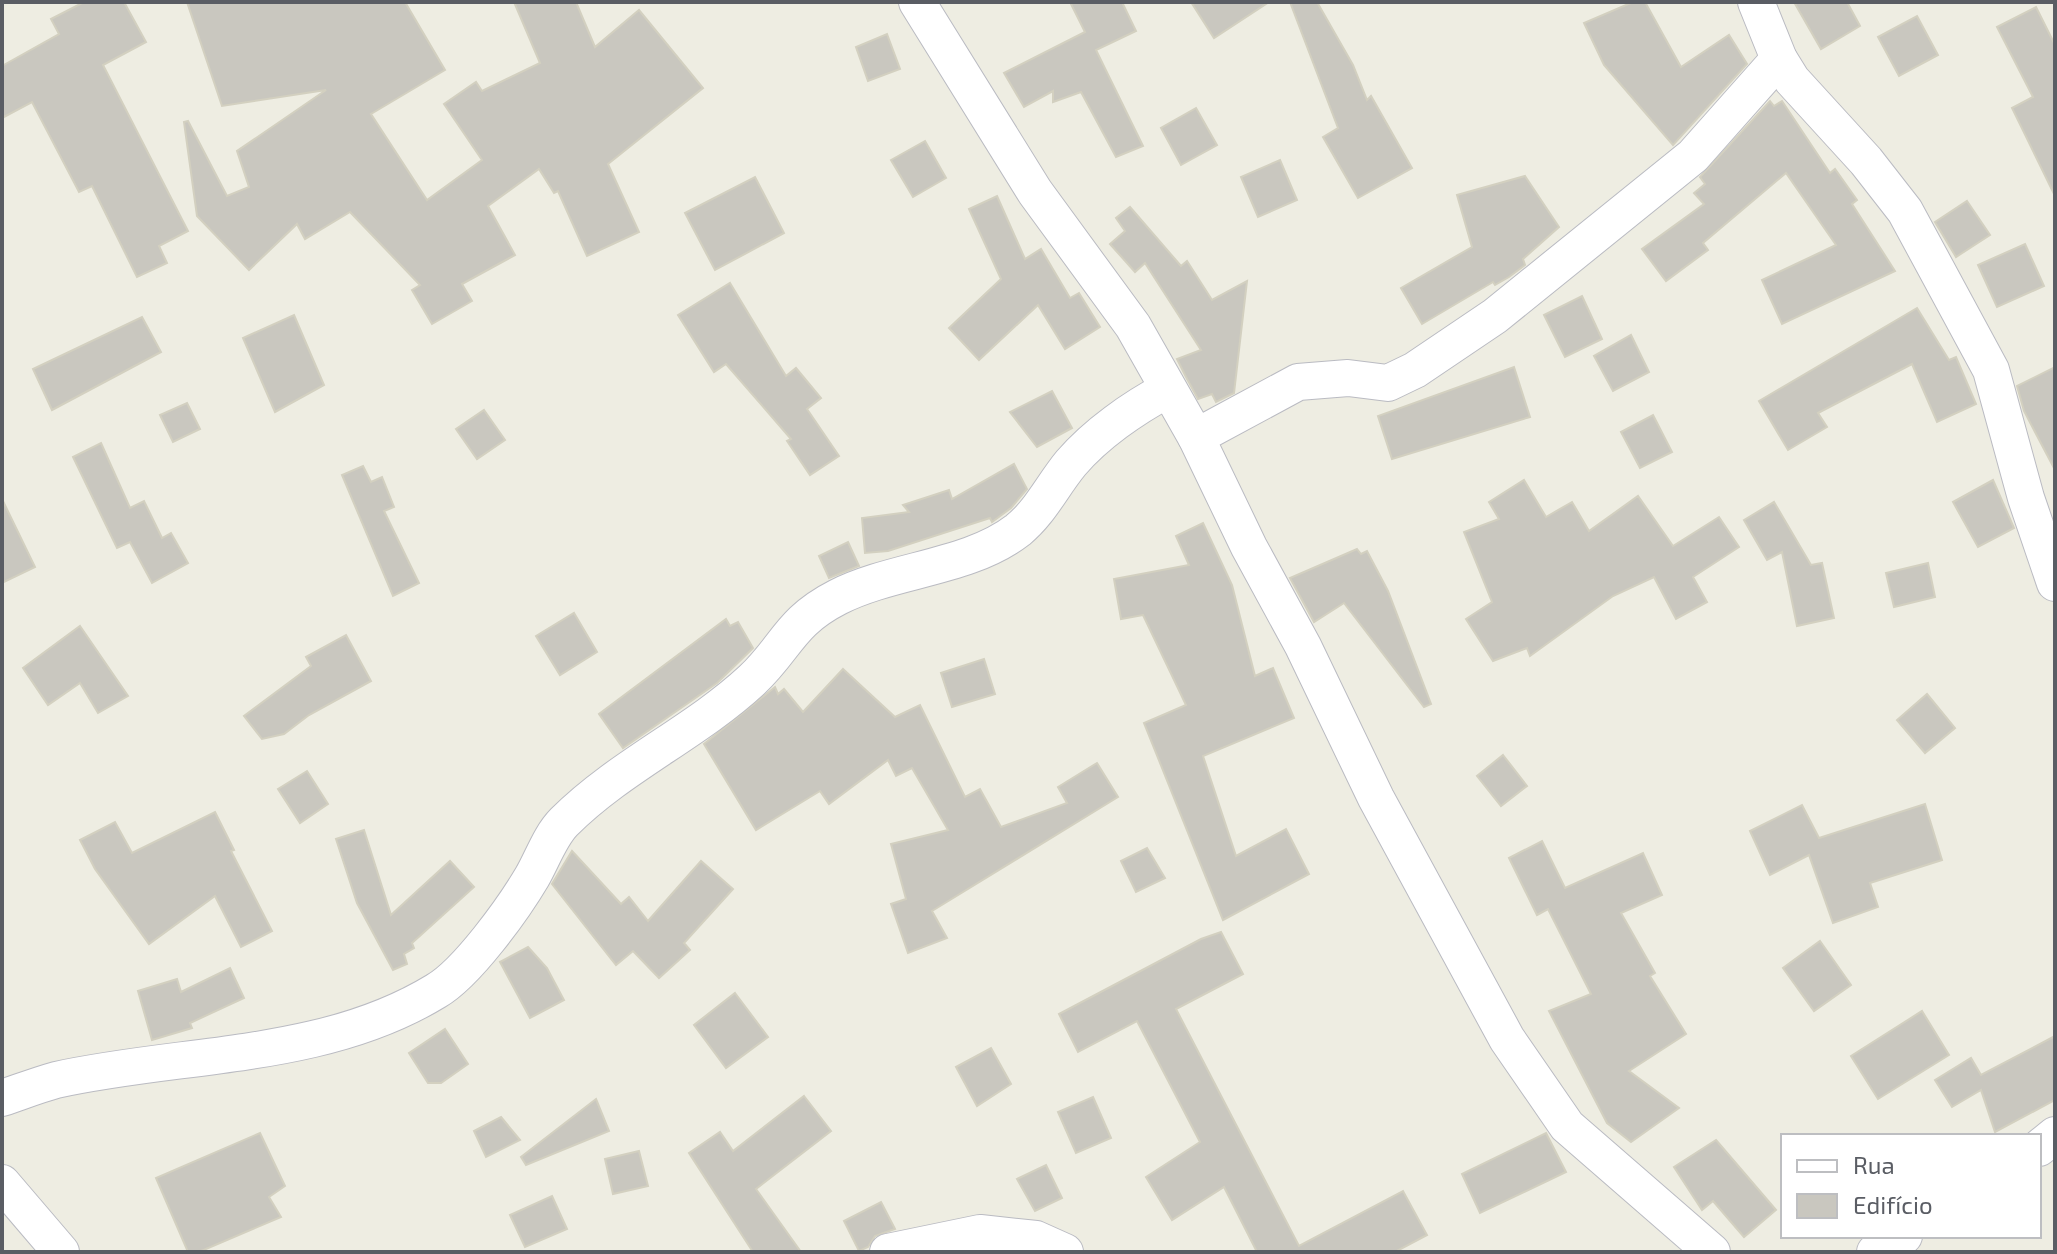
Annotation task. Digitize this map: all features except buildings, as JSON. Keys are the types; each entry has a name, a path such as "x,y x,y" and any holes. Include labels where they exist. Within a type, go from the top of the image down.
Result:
{"street":[{"path":"917,2 1035,192 1133,326 1196,437 1303,646 1376,798 1507,1039 1567,1126 1712,1252"},
{"path":"1756,2 1779,59 1792,80 1866,161 1905,211 1991,370 2026,498 2055,583"},
{"path":"1196,437 1298,382 1348,378 1388,383 1415,370 1495,316 1670,176 1693,156 1779,59"},
{"path":"2,1098 56,1081 216,1056 359,1027 439,990 501,924 561,824 607,785 753,679 805,616 841,595 933,568 999,542 1019,529 1045,503 1052,487 1073,460 1140,404 1167,390"},
{"path":"2,1183 61,1252"},
{"path":"888,1252 980,1233 1036,1239 1065,1252"},
{"path":"1875,1252 1900,1238"}]}
